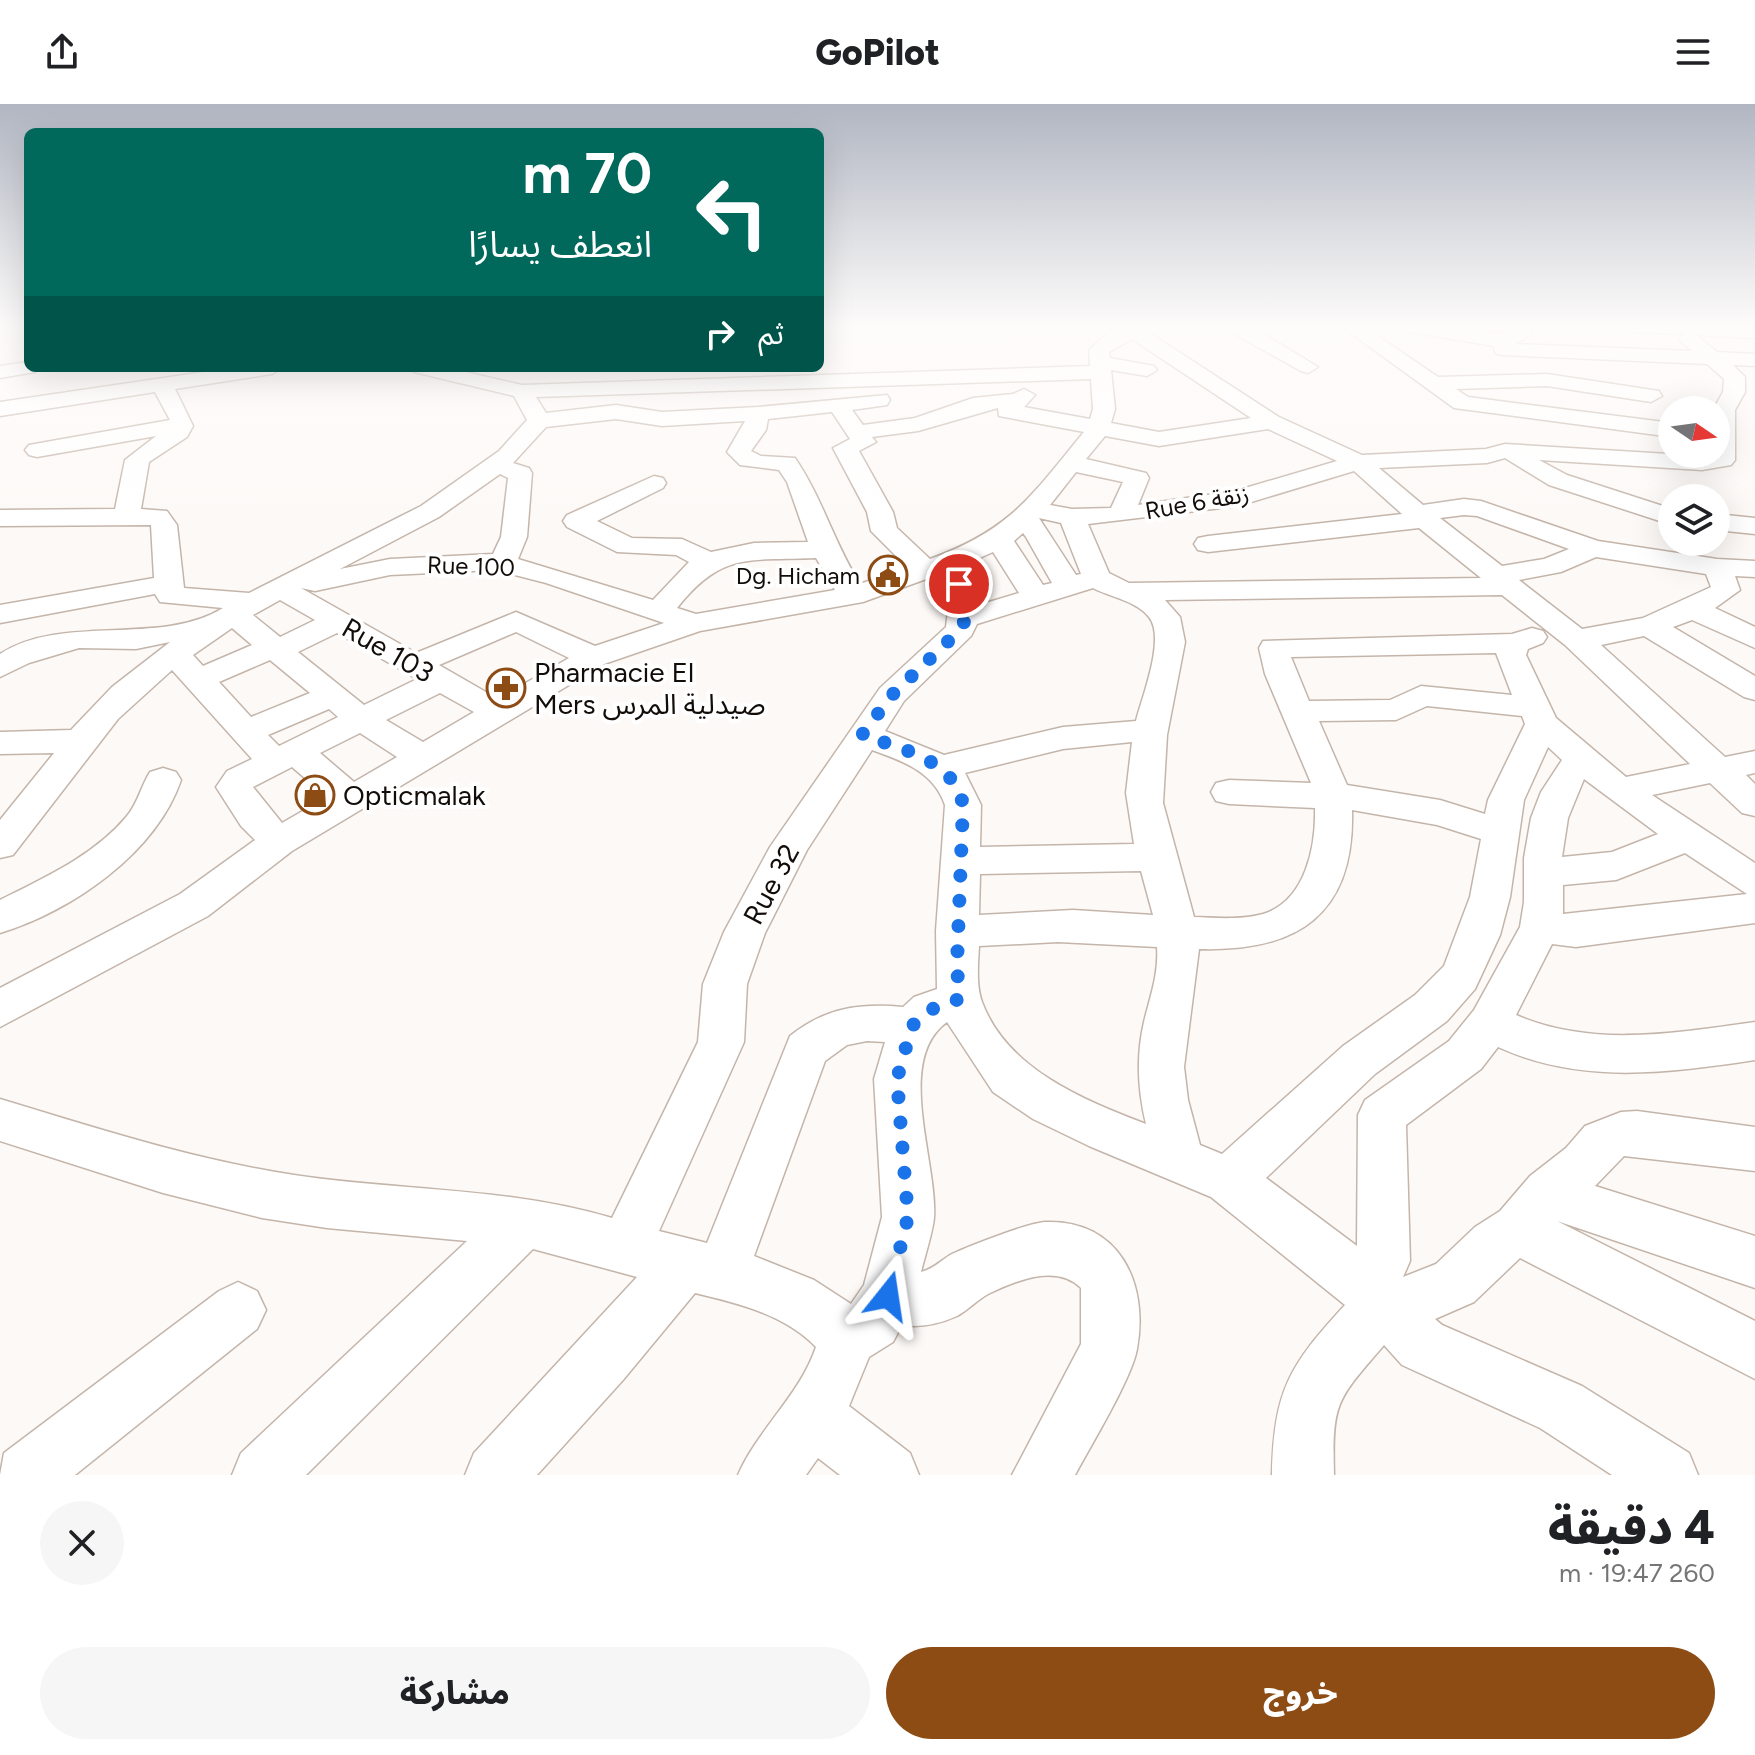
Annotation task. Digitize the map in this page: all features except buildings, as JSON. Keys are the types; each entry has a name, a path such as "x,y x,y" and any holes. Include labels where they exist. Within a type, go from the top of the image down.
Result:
{"street":[{"path":"0,409 134,390"},
{"path":"127,516 137,460 175,436 183,424 183,416 165,390"},
{"path":"518,390 565,390"},
{"path":"0,668 18,656 70,640 136,640 265,597 427,512 496,465 520,445 539,421 616,412 662,419 758,414 839,407 912,390"},
{"path":"1013,405 1030,390"},
{"path":"758,414 755,430 739,452 742,458 755,462 825,450 981,403 1013,405 1060,390"},
{"path":"0,1009 194,905 279,842 496,711 593,657 694,623 853,596 935,567 999,539 1029,514 1070,463 1106,390"},
{"path":"1122,390 1145,437"},
{"path":"1224,390 1265,418 1359,462 1501,581 1571,635 1755,804"},
{"path":"1442,390 1456,399 1485,407 1658,429"},
{"path":"1555,390 1586,420"},
{"path":"1654,390 1658,413"},
{"path":"522,391 539,421"},
{"path":"1456,399 1563,397"},
{"path":"839,407 825,450 799,482 824,549 853,596"},
{"path":"1107,472 1145,437 1173,439 1265,418 1350,432"},
{"path":"37,450 183,424"},
{"path":"1380,438 1505,451 1658,459"},
{"path":"825,450 880,512 884,531 935,567 957,574 966,618 1035,596 1097,585 1501,581 1551,566 1593,548"},
{"path":"1359,462 1487,456 1505,451 1544,475 1611,497 1658,506"},
{"name":"Rue 6 زنقة","path":"1029,514 1072,517 1120,515 1238,498 1359,462"},
{"path":"1070,463 1137,478 1120,515"},
{"path":"496,465 520,473 514,537 502,563"},
{"path":"654,483 576,521 627,546 682,547 709,562"},
{"path":"1208,544 1422,516 1464,507 1481,509 1593,548 1717,567 1755,569"},
{"path":"1029,514 1049,551 1097,585 1156,608 1169,628 1172,644 1154,704 1143,786 1157,857 1177,930 1179,959 1164,1033 1161,1073 1168,1125 1182,1164"},
{"path":"0,518 152,516 163,520 168,593 173,596 265,597"},
{"path":"1072,517 1097,585"},
{"path":"1730,523 1755,526"},
{"path":"999,539 1035,596"},
{"path":"659,611 692,572 709,562 728,556 824,549"},
{"name":"Rue 100","path":"265,597 390,567 433,562 502,563 694,623"},
{"path":"957,931 1072,926 1255,931 1281,924 1293,917 1322,881 1333,822 1332,795 1274,648 1515,643 1651,627 1695,610 1726,590 1717,567"},
{"path":"0,614 166,584"},
{"path":"540,630 585,587"},
{"path":"265,597 274,650 361,719 423,757"},
{"path":"188,667 265,597"},
{"name":"Rue 103","path":"265,597 338,621 496,711"},
{"path":"1695,610 1755,639"},
{"name":"Rue 32","path":"626,1245 721,1042 725,984 745,932 789,847 892,695 951,642 966,618"},
{"path":"0,845 123,694 188,667 274,650 338,621"},
{"path":"279,842 254,817 234,787 240,779 361,719 427,673 508,623 520,621 593,657"},
{"path":"1651,627 1755,690"},
{"path":"1515,643 1510,649 1511,662 1538,716 1582,760 1619,790 1755,882"},
{"path":"188,667 247,731 352,799"},
{"path":"247,731 332,696"},
{"path":"1300,711 1396,710 1421,696 1538,716"},
{"path":"1229,1180 1359,1060 1431,1008 1460,977 1479,935 1490,897 1506,800 1538,716"},
{"path":"945,770 953,764 1041,742 1151,730"},
{"path":"862,735 945,770 960,788 963,805 957,931 959,999 973,1029 1009,1078 1050,1104 1182,1164 1229,1180 1377,1300 1422,1345 1561,1407 1660,1473"},
{"path":"0,743 82,741"},
{"path":"1303,1475 1303,1435 1309,1398 1323,1372 1371,1318 1377,1300 1383,1261 1382,1115 1465,1055 1490,1023 1540,927 1545,912 1548,823 1563,783 1582,760"},
{"path":"1619,790 1755,762"},
{"path":"0,918 91,869 127,838 150,810 163,780"},
{"path":"1229,792 1332,795 1398,803 1499,831"},
{"path":"1544,873 1616,866 1689,837"},
{"path":"962,861 1157,857"},
{"path":"0,986 194,905"},
{"path":"1540,927 1576,931 1755,908"},
{"path":"769,1475 812,1415 840,1364 846,1339 873,1322 888,1296 908,1217 897,1079 912,1026 930,1010 959,999"},
{"path":"1490,1023 1548,1049 1579,1053 1644,1053 1755,1041"},
{"path":"496,1475 603,1360 703,1267 806,1050 828,1030 848,1024 912,1026"},
{"path":"0,1120 86,1147 260,1194 349,1209 524,1222 626,1245 703,1267 815,1310 834,1323 846,1339"},
{"path":"1377,1300 1455,1283 1584,1164 1602,1142 1621,1134 1755,1149"},
{"path":"1533,1211 1636,1226 1755,1262"},
{"path":"1533,1211 1755,1351"},
{"path":"263,1475 524,1222"},
{"path":"888,1296 918,1300 941,1295 970,1274 1044,1248 1085,1255 1105,1275 1110,1300 1109,1349 1043,1475"},
{"path":"26,1475 238,1310"},
{"path":"812,1415 888,1475"}],"place":[{"name":"Dg. Hicham","path":"888,575"},
{"name":"Pharmacie El Mers صيدلية المرس","path":"506,688"},
{"name":"Opticmalak","path":"315,795"}],"route":[{"path":"888,1296 908,1217 897,1079 912,1026 930,1010 959,999 957,931 963,805 960,788 945,770 930,761 862,735 892,695 951,642 960,630 966,618 959,584"}]}
